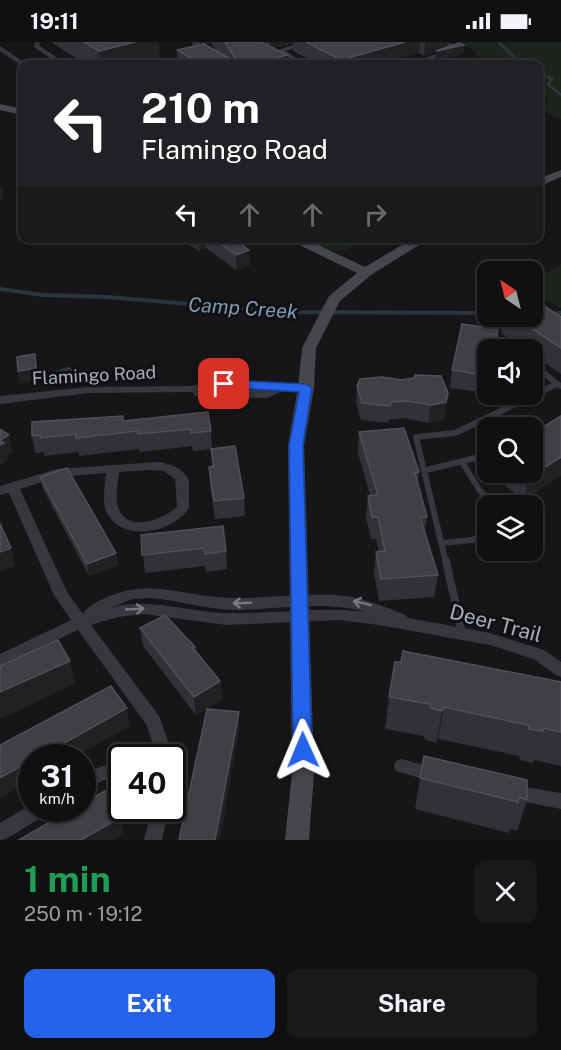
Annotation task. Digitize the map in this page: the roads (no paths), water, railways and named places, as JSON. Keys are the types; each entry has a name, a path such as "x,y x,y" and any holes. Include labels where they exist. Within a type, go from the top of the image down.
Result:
{"street":[{"path":"296,60 281,50 308,42"},
{"path":"421,60 454,51 452,45 447,42"},
{"path":"0,48 18,61"},
{"path":"0,107 18,111"},
{"path":"543,182 561,173"},
{"path":"302,243 366,273"},
{"path":"297,840 303,773 296,445 306,388 309,348 334,299 366,273 416,243"},
{"name":"Flamingo Road","path":"0,400 89,390 189,389 197,393 241,389 268,394 278,389 306,388"},
{"path":"113,468 112,508 115,515 126,524 142,526 160,524 174,517 183,508 184,485 180,475 173,470 158,466 113,468 57,473 6,489 61,596 153,721 161,744"},
{"name":"Deer Trail","path":"0,661 79,623 118,611 144,608 227,619 301,608 462,633 539,654 561,671"},
{"path":"402,766 457,779"},
{"path":"501,790 561,801"},
{"path":"0,833 18,822"},
{"path":"153,840 157,822"}],"lane":[{"path":"38,42 36,46 57,60"},
{"path":"196,42 206,53 197,55"},
{"path":"176,60 188,57"},
{"path":"406,437 455,433 559,385 543,372"},
{"path":"416,437 426,470 462,633"},
{"path":"426,470 477,458"},
{"path":"462,462 485,495"},
{"path":"442,543 477,538"}],"waterway":[{"path":"498,42 518,60"},
{"path":"543,74 552,79 548,84 561,95"},
{"name":"Camp Creek","path":"0,289 43,295 107,297 282,312 477,313"},
{"name":"Camp Creek","path":"550,314 561,313"}]}
